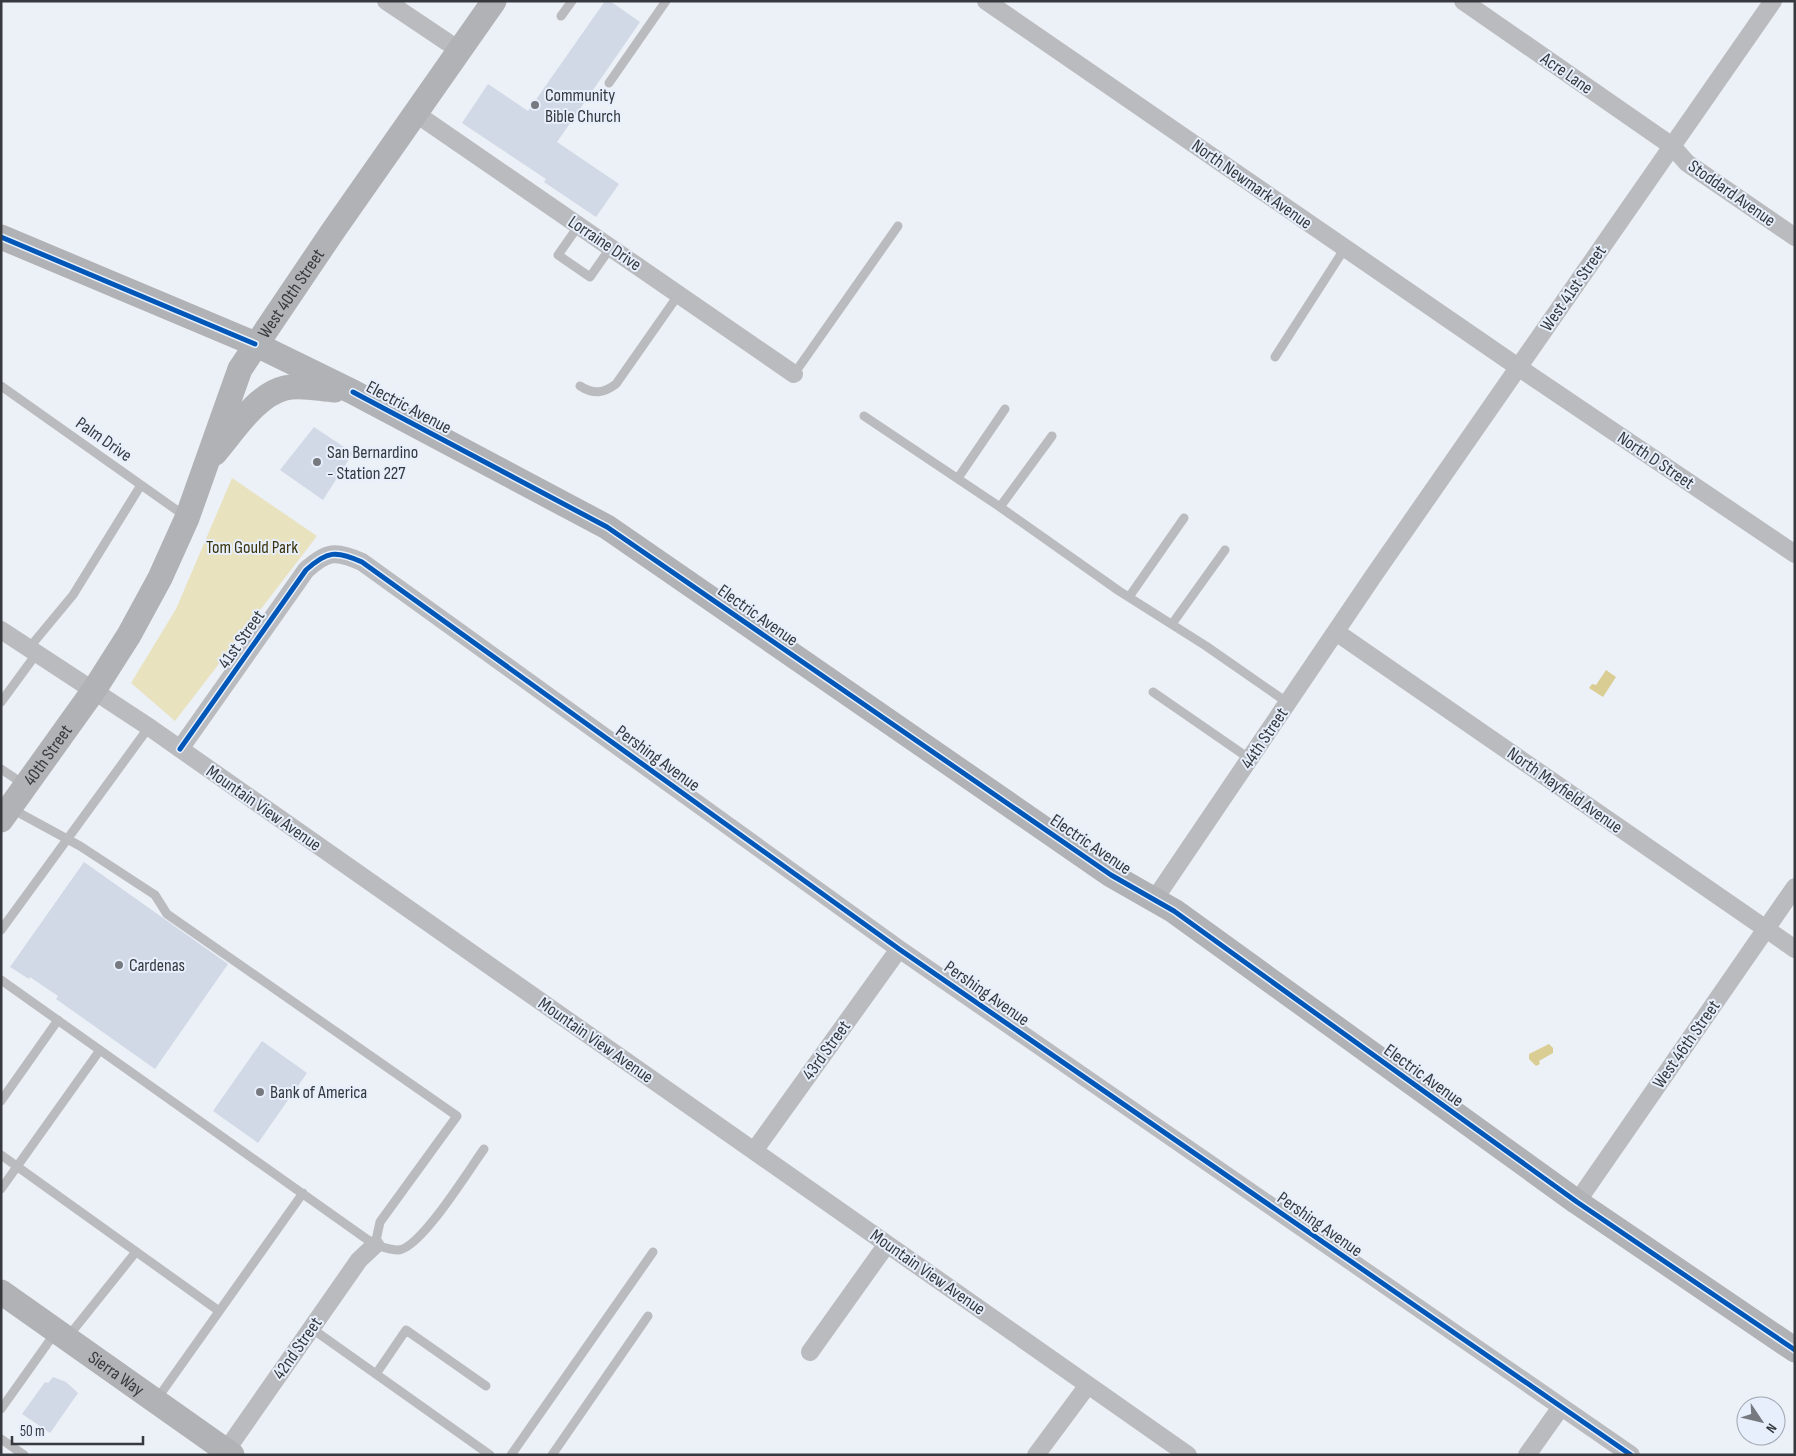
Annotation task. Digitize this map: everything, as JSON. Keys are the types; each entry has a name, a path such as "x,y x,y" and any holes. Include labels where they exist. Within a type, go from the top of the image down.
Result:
{"main road":[{"name":"West 40th Street","path":"94,690 129,635 160,578 187,518 240,369 255,344 494,1"},
{"name":"Electric Avenue","path":"1,237 255,344 353,392 607,527 1103,869 1174,911 1577,1202 1795,1350"},
{"path":"207,463 257,405 273,392 296,386 353,392"},
{"name":"40th Street","path":"6,814 94,690"},
{"name":"Sierra Way","path":"1,1292 227,1453"}],"street":[{"path":"386,1 459,50"},
{"name":"North Newmark Avenue","path":"986,1 1518,367"},
{"name":"Acre Lane","path":"1463,1 1672,146"},
{"name":"West 41st Street","path":"1374,575 1773,1"},
{"name":"Lorraine Drive","path":"415,113 794,374"},
{"name":"Stoddard Avenue","path":"1672,146 1687,163 1795,237"},
{"name":"North D Street","path":"1518,367 1795,554"},
{"name":"41st Street","path":"180,749 306,570 317,560 332,553"},
{"name":"Pershing Avenue","path":"332,553 347,555 362,562 898,949 1631,1455"},
{"name":"44th Street","path":"1154,900 1374,575"},
{"name":"Mountain View Avenue","path":"1,630 149,727 1188,1455"},
{"name":"North Mayfield Avenue","path":"1336,632 1795,949"},
{"name":"West 46th Street","path":"1577,1202 1795,887"},
{"name":"43rd Street","path":"754,1151 898,949"},
{"path":"810,1352 887,1244"},
{"name":"42nd Street","path":"227,1453 359,1260 375,1245"},
{"path":"1036,1455 1088,1385"},
{"path":"1527,1455 1561,1407"}],"lane":[{"path":"561,16 572,1"},
{"path":"609,83 666,1"},
{"path":"579,226 558,256 590,277 611,247"},
{"path":"794,374 898,226"},
{"path":"1275,358 1345,248"},
{"path":"580,386 593,392 605,392 616,384 679,294"},
{"name":"Palm Drive","path":"1,386 187,518"},
{"path":"958,478 1005,409"},
{"path":"864,416 1288,703"},
{"path":"1000,507 1052,436"},
{"path":"1,702 33,650 73,595 141,485"},
{"path":"1129,597 1184,518"},
{"path":"1172,624 1225,550"},
{"path":"1153,692 1250,759"},
{"path":"1,930 149,727"},
{"path":"1,769 25,786"},
{"path":"6,814 67,838 154,894 167,914 457,1116 380,1222 375,1245"},
{"path":"1,980 375,1245 398,1250 410,1246 426,1231 484,1149"},
{"path":"3,1096 58,1020"},
{"path":"1,1189 100,1050"},
{"path":"1,1155 135,1253 219,1311"},
{"path":"156,1401 303,1193"},
{"path":"511,1455 653,1252"},
{"path":"1,1409 61,1334 135,1253"},
{"path":"552,1455 648,1316"},
{"path":"311,1328 490,1455"},
{"path":"376,1374 406,1330 486,1386"},
{"path":"1,1439 24,1455"}],"green space":[{"name":"Tom Gould Park","path":"232,478 317,536 175,721 131,683 176,609"}],"shaded area":[{"path":"1606,670 1616,677 1603,697 1589,688 1592,684 1596,685"},
{"path":"1549,1044 1553,1048 1553,1053 1539,1061 1540,1064 1536,1066 1529,1059 1529,1054"}],"building":[{"path":"605,1 610,1 640,22 557,142 619,184 596,217 544,182 546,179 462,123 488,84 528,111"},
{"name":"San Bernardino - Station 227","path":"314,427 353,453 323,500 280,470"},
{"name":"Cardenas","path":"84,862 228,964 155,1069 56,999 58,996 30,977 29,979 10,967"},
{"name":"Bank of America","path":"262,1041 307,1073 258,1143 213,1111"},
{"path":"53,1377 66,1382 78,1393 50,1433 22,1414 45,1382 48,1383"}],"cycle path":[{"path":"1,237 255,344"},
{"path":"353,392 607,527 1111,875 1174,911 1577,1202 1795,1350"},
{"path":"180,749 306,570 320,559 332,554 338,554 362,562 899,949 1631,1455"}],"place":[{"name":"Community Bible Church","path":"535,105"},
{"name":"San Bernardino - Station 227","path":"317,462"},
{"name":"Cardenas","path":"119,965"},
{"name":"Bank of America","path":"260,1092"}]}
